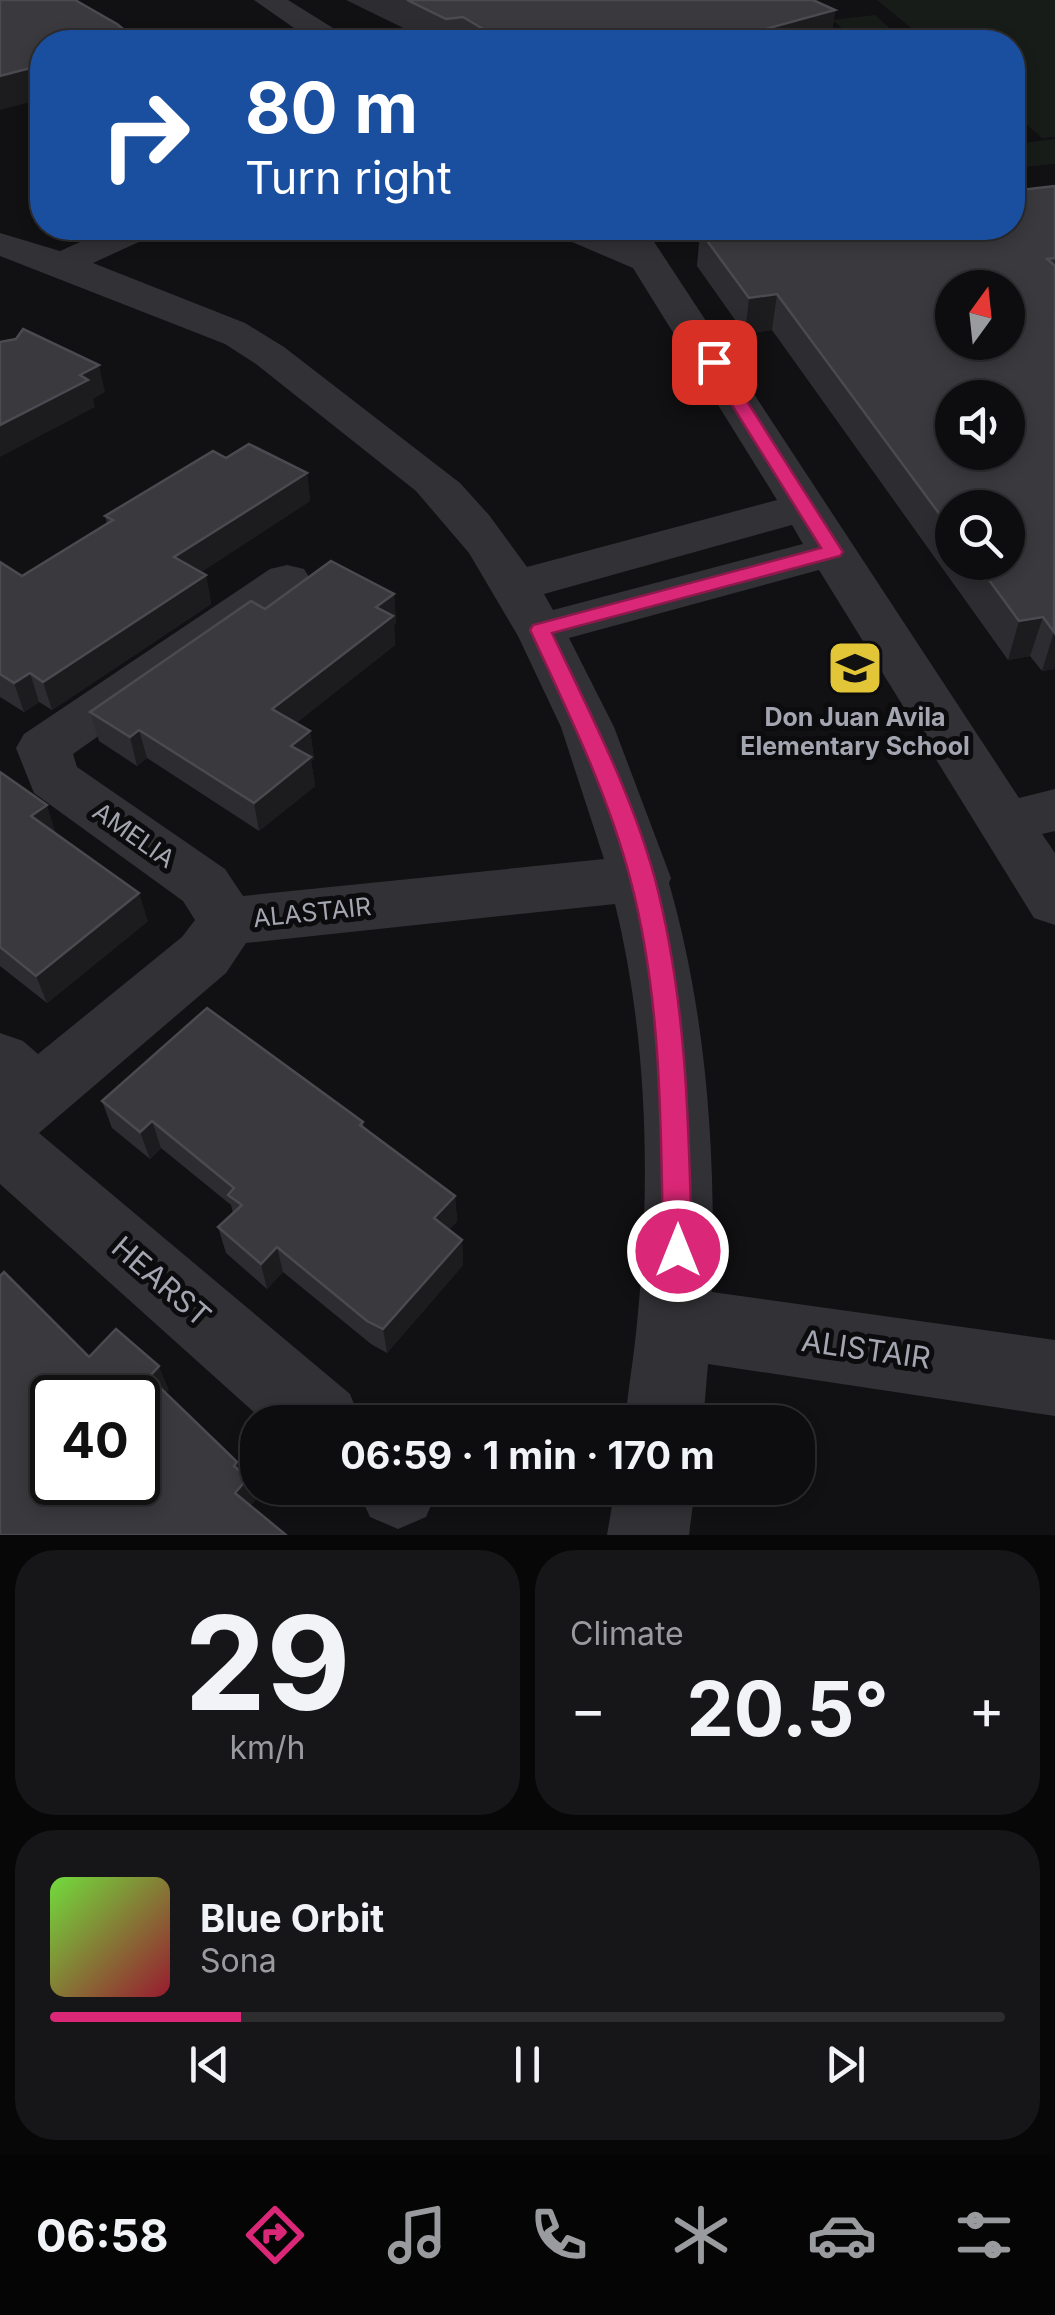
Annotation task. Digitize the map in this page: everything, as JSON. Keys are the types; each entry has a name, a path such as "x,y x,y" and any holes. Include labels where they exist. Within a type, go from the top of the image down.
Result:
{"street":[{"path":"268,0 317,30"},
{"path":"0,244 81,246 110,240"},
{"path":"638,244 833,552 1030,817 1055,902"},
{"path":"81,246 247,340 444,494 528,608 598,751 642,878 661,974 674,1104 678,1323 666,1405"},
{"path":"528,608 805,507"},
{"path":"528,608 833,552"},
{"name":"AMELIA","path":"228,921 204,884 54,778 22,743 287,580"},
{"name":"ALASTAIR","path":"9,1104 204,955 228,921 642,878"},
{"name":"HEARST","path":"9,1104 305,1405"},
{"name":"ALISTAIR","path":"678,1323 1055,1378"},
{"path":"648,1535 652,1505"}],"shaded area":[{"path":"877,0 1055,0 1055,137 1042,138 1025,123 1025,30 913,30"},
{"path":"875,15 892,30 844,30 833,20"},
{"path":"1055,139 1055,164 1025,167 1025,143"}],"building":[{"path":"0,0 75,0 123,29 30,30 30,68 0,76"},
{"path":"407,0 813,0 835,10 762,30 485,30 463,17 446,19"},
{"path":"1055,186 1055,258 1047,259 1055,266 1054,632 1043,617 1019,621 989,580 1025,580 1025,490 935,490 935,508 777,294 749,298 707,240 1025,240 1025,189"},
{"path":"23,329 99,365 80,375 88,380 0,425 0,342 16,339"},
{"path":"249,444 307,473 174,557 206,575 43,682 30,673 14,683 0,674 0,562 22,576 113,520 105,516 213,451 226,458"},
{"path":"331,561 394,594 376,607 393,616 272,709 310,731 291,746 311,757 254,803 139,730 130,737 90,712 251,601 265,609"},
{"path":"0,772 47,805 31,816 139,893 36,976 0,947"},
{"path":"207,1008 363,1122 360,1125 455,1196 434,1218 462,1240 383,1329 367,1321 277,1247 261,1264 218,1227 242,1205 228,1195 234,1188 152,1121 140,1132 102,1101"},
{"path":"4,1272 89,1357 116,1329 159,1366 151,1375 30,1375 30,1505 160,1505 160,1388 237,1462 234,1466 240,1471 240,1487 235,1493 240,1497 240,1505 250,1505 286,1535 0,1535 0,1276"}],"place":[{"name":"Don Juan Avila Elementary School","path":"855,668"}],"route":[{"path":"678,1251 674,1104 661,974 642,878 598,751 540,630 833,552 714,362"}]}
